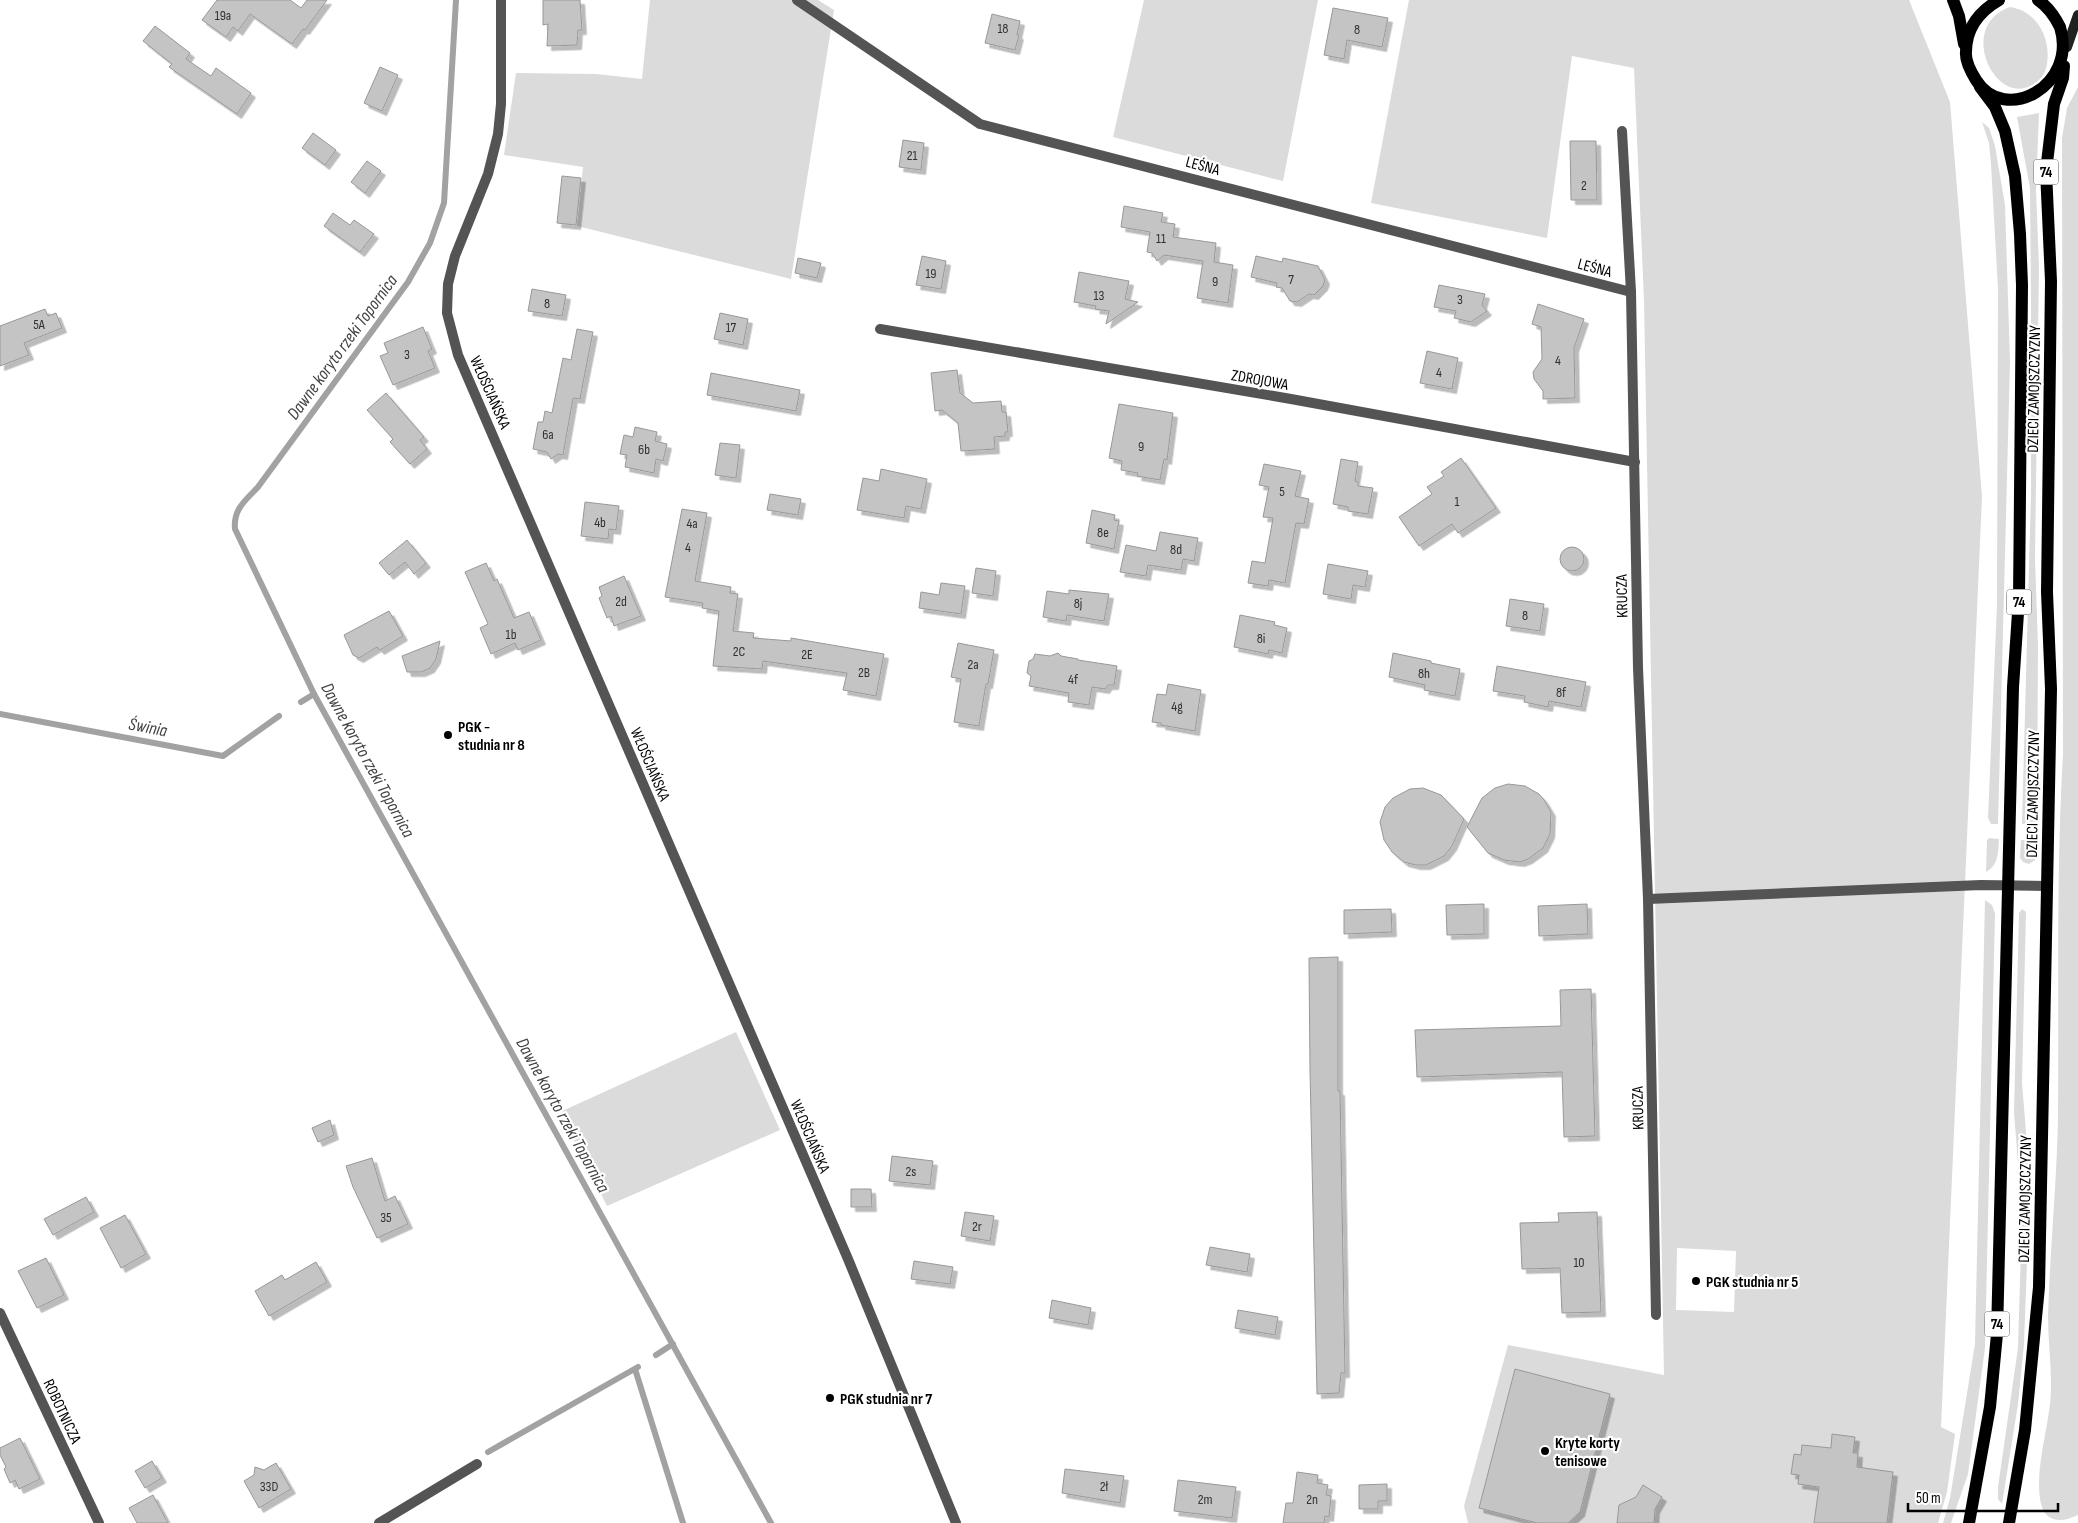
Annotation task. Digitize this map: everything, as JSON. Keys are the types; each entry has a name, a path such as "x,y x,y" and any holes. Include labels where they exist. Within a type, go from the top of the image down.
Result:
{"main road":[{"name":"74","path":"1954,0 1959,16 1965,54 1980,87 1998,97 2009,99 2027,98 2043,91 2052,84 2064,66 2067,47 2058,23 2038,0"},
{"path":"1965,54 1971,28 1978,17 1989,6 1999,0"},
{"path":"2067,47 2078,15"},
{"name":"DZIECI ZAMOJSZCZYZNY","path":"2009,1523 2026,1422 2039,1287 2051,689 2047,592 2051,281 2046,172 2054,104 2063,78 2064,66"},
{"name":"DZIECI ZAMOJSZCZYZNY","path":"1972,1522 1990,1407 1997,1334 2007,884 2013,687 2019,598 2021,277 2015,176 2001,119 1995,107 1980,87"}],"street":[{"name":"WŁOŚCIAŃSKA","path":"501,0 501,104 498,134 488,174 455,256 448,284 447,313 458,355 848,1259 956,1523"},
{"name":"LEŚNA","path":"798,0 980,124 1631,292"},
{"name":"KRUCZA","path":"1622,132 1631,292 1638,668 1648,899 1656,1315"},
{"name":"ZDROJOWA","path":"880,329 1291,399 1635,462"},
{"path":"1648,899 2007,884 2046,886"},
{"name":"ROBOTNICZA","path":"0,1313 99,1523"},
{"path":"379,1523 477,1464"}],"shaded area":[{"path":"650,0 818,0 834,10 791,279 577,226 583,167 504,155 516,73 596,74 642,79"},
{"path":"1144,0 1318,0 1283,181 1113,137"},
{"path":"1409,0 1909,0 1950,102 1982,497 1941,1427 1955,1434 1947,1492 1938,1523 1468,1523 1464,1506 1508,1345 1664,1375 1644,301 1634,68 1572,56 1547,238 1371,203","holes":["1677,1248 1736,1251 1734,1312 1676,1310"]},
{"path":"2010,7 2028,14 2035,20 2044,36 2048,54 2046,68 2042,77 2032,85 2018,89 2005,85 1995,75 1987,61 1983,46 1985,30 1994,17"},
{"path":"2078,87 2078,1515 2072,1518 2055,1520 2043,1510 2039,1490 2039,1475 2051,1399 2048,1316 2058,1115 2059,889 2063,754 2062,138 2067,108"},
{"path":"2039,113 2036,190 2039,266 2035,559 2038,646 2037,823 2022,824 2031,493 2031,300 2030,188 2017,117"},
{"path":"1982,122 1989,128 1995,146 2005,205 2010,361 1998,824 1991,824 1988,818 1997,604 1998,289 1989,143"},
{"path":"1989,838 1999,839 1996,862 1986,872 1987,840"},
{"path":"2021,840 2036,841 2035,860 2029,864 2023,862 2020,858"},
{"path":"1985,900 1992,905 1995,914 1985,1348 1968,1474 1951,1523 1943,1523 1950,1498 1975,1344"},
{"path":"2022,909 2026,912 2022,1083 2030,1181 2024,1344 2018,1404 2002,1504 1998,1499 1998,1487 2018,1348 2022,1214 2014,1112 2019,913"},
{"path":"736,1032 780,1130 607,1206 560,1112"}],"building":[{"path":"217,0 290,0 301,8 307,0 327,0 292,44 250,14 238,31 233,27 226,37 202,20"},
{"path":"543,0 580,0 582,30 578,30 577,45 547,46 548,24 543,25"},
{"path":"1333,8 1388,18 1382,47 1347,40 1344,59 1324,55"},
{"path":"992,14 1020,21 1015,50 985,43"},
{"path":"155,26 190,53 186,59 211,76 216,68 251,93 237,114 169,67 172,64 143,41"},
{"path":"380,67 398,75 382,111 364,103"},
{"path":"313,133 336,150 325,165 302,148"},
{"path":"903,140 924,143 921,170 899,167"},
{"path":"1570,141 1596,141 1597,200 1571,200"},
{"path":"367,161 381,171 365,193 351,182"},
{"path":"562,176 581,178 576,225 557,223"},
{"path":"1124,206 1163,213 1161,222 1175,224 1173,237 1216,243 1214,262 1233,265 1228,303 1197,298 1203,261 1164,255 1157,261 1152,253 1147,252 1150,232 1121,227"},
{"path":"333,213 350,225 354,220 374,234 360,252 324,226"},
{"path":"922,256 946,261 941,289 916,285"},
{"path":"1256,256 1282,262 1283,258 1318,266 1325,280 1323,286 1314,295 1309,294 1297,302 1290,301 1282,288 1276,287 1277,283 1251,277"},
{"path":"798,258 821,263 817,278 795,273"},
{"path":"1079,272 1129,281 1125,299 1138,302 1106,324 1109,311 1095,309 1096,306 1074,302"},
{"path":"1439,285 1485,294 1482,305 1487,311 1471,322 1454,318 1456,311 1434,307"},
{"path":"532,289 566,295 562,316 528,311"},
{"path":"1538,304 1584,319 1574,348 1575,398 1543,399 1543,391 1534,379 1533,372 1542,359 1541,327 1532,324"},
{"path":"45,309 48,316 56,313 62,328 24,343 29,355 0,366 0,326"},
{"path":"720,313 748,319 743,345 714,339"},
{"path":"423,327 432,349 428,351 435,368 393,385 380,356 388,353 384,343"},
{"path":"577,329 593,332 580,399 573,398 563,455 558,454 551,459 547,452 533,449 538,422 543,422 545,411 552,413 563,358 571,360"},
{"path":"1427,351 1458,358 1452,389 1420,383"},
{"path":"957,370 960,393 973,403 1001,401 1002,412 1006,412 1008,432 1005,432 1005,436 994,437 995,449 961,451 958,423 942,410 935,411 931,373"},
{"path":"711,373 800,390 796,411 707,395"},
{"path":"386,393 424,437 420,440 427,449 410,464 390,442 393,439 367,410"},
{"path":"1119,404 1173,413 1167,460 1164,459 1160,480 1137,476 1138,473 1121,470 1122,461 1109,458"},
{"path":"635,427 657,432 655,441 667,444 663,461 656,459 654,473 625,467 627,455 620,454 624,435 633,437"},
{"path":"720,443 740,445 736,478 715,475"},
{"path":"1461,458 1496,508 1458,533 1452,524 1419,546 1399,517 1432,494 1427,487 1444,476 1441,472"},
{"path":"1341,459 1358,462 1355,481 1358,482 1358,486 1373,488 1368,514 1348,511 1348,507 1333,504"},
{"path":"1264,464 1301,471 1295,496 1309,499 1304,524 1296,523 1285,583 1269,580 1268,586 1248,583 1252,561 1265,563 1273,518 1263,517 1269,487 1259,485"},
{"path":"881,469 927,479 921,509 906,506 904,518 857,510 863,478 879,481"},
{"path":"770,494 801,499 798,515 767,510"},
{"path":"585,502 619,506 616,530 609,529 608,539 581,536"},
{"path":"682,509 707,513 695,581 731,587 730,593 738,594 733,631 754,633 753,638 791,641 791,638 884,654 876,696 843,690 847,673 763,661 762,669 713,666 719,611 702,608 703,603 665,597"},
{"path":"1092,510 1115,515 1114,520 1119,521 1114,549 1086,543"},
{"path":"1160,532 1198,538 1194,561 1183,559 1181,570 1148,565 1146,576 1120,572 1126,545 1156,551"},
{"path":"407,540 426,563 414,574 405,562 389,575 379,563"},
{"path":"1572,547 1581,550 1584,559 1581,568 1572,571 1563,568 1560,559 1563,550"},
{"path":"486,563 494,581 497,579 514,618 529,612 541,640 518,650 515,643 491,654 480,628 488,624 465,572"},
{"path":"1328,564 1368,571 1365,587 1353,585 1351,599 1323,594"},
{"path":"976,568 996,571 993,596 972,593"},
{"path":"624,576 641,616 614,626 611,616 607,618 599,598 602,596 599,587"},
{"path":"941,583 965,586 961,614 919,608 921,592 939,595"},
{"path":"1069,590 1109,594 1104,621 1067,615 1066,621 1043,617 1047,591 1069,594"},
{"path":"1510,599 1544,604 1540,631 1506,626"},
{"path":"389,611 403,636 380,650 377,647 359,658 353,655 344,635"},
{"path":"1240,615 1275,622 1274,625 1287,628 1282,653 1269,650 1268,654 1234,647"},
{"path":"440,641 436,659 430,668 421,672 407,672 402,656"},
{"path":"958,643 994,650 979,726 954,722 961,679 951,677"},
{"path":"1058,653 1061,656 1078,660 1117,666 1114,685 1108,685 1105,689 1092,687 1089,705 1068,702 1069,693 1029,686 1031,676 1027,673 1029,661 1033,659 1035,654 1050,656"},
{"path":"1393,653 1460,669 1455,696 1424,690 1425,685 1389,677"},
{"path":"1497,666 1586,682 1581,707 1549,701 1548,707 1524,702 1525,696 1493,691"},
{"path":"1168,684 1201,690 1195,731 1152,722 1157,694 1166,695"},
{"path":"1508,784 1525,786 1539,794 1551,812 1550,834 1543,848 1528,859 1520,862 1504,860 1488,853 1467,827 1482,798 1495,788"},
{"path":"1423,788 1441,795 1464,819 1452,846 1444,856 1426,865 1416,865 1404,862 1392,852 1384,840 1380,822 1385,807 1393,798 1410,789"},
{"path":"1484,904 1484,934 1447,935 1446,905"},
{"path":"1587,904 1588,934 1539,936 1538,906"},
{"path":"1391,909 1392,932 1344,934 1344,910"},
{"path":"1338,957 1338,1091 1340,1091 1345,1373 1341,1373 1339,1393 1317,1394 1309,958"},
{"path":"1591,989 1595,1136 1564,1137 1562,1072 1417,1077 1415,1030 1561,1026 1560,990"},
{"path":"330,1120 334,1135 318,1142 312,1128"},
{"path":"892,1156 933,1161 930,1185 889,1181"},
{"path":"372,1158 385,1201 395,1196 408,1224 377,1238 353,1187 346,1166"},
{"path":"851,1189 871,1189 872,1207 851,1207"},
{"path":"86,1197 94,1212 53,1235 44,1219"},
{"path":"965,1212 994,1216 990,1241 961,1236"},
{"path":"1597,1212 1601,1312 1562,1313 1560,1268 1522,1269 1520,1223 1559,1222 1558,1213"},
{"path":"125,1215 146,1254 121,1268 100,1228"},
{"path":"1210,1247 1250,1254 1247,1272 1206,1265"},
{"path":"46,1258 64,1295 37,1308 18,1271"},
{"path":"914,1261 953,1267 950,1284 911,1279"},
{"path":"316,1262 327,1282 269,1316 255,1291 282,1275 285,1280"},
{"path":"1052,1300 1091,1308 1088,1325 1049,1318"},
{"path":"1238,1310 1278,1317 1275,1335 1235,1328"},
{"name":"Kryte korty tenisowe","path":"1515,1369 1610,1394 1580,1512 1568,1523 1537,1523 1479,1508"},
{"path":"1832,1434 1855,1437 1853,1453 1858,1453 1857,1467 1893,1472 1887,1523 1814,1523 1819,1487 1798,1484 1799,1475 1791,1474 1794,1454 1801,1455 1802,1445 1831,1448"},
{"path":"20,1438 40,1479 19,1489 15,1480 10,1483 4,1469 6,1467 0,1455 0,1448"},
{"path":"152,1461 162,1478 145,1488 135,1471"},
{"path":"276,1463 291,1489 259,1508 244,1481 254,1475 255,1467 264,1470"},
{"path":"1065,1469 1124,1476 1120,1503 1062,1493"},
{"path":"1297,1472 1318,1475 1317,1483 1328,1485 1326,1495 1331,1496 1329,1517 1325,1516 1324,1523 1283,1523 1286,1503 1293,1503"},
{"path":"1178,1480 1236,1487 1232,1518 1174,1511"},
{"path":"1387,1484 1387,1501 1378,1501 1378,1509 1359,1509 1359,1485"},
{"path":"1643,1485 1662,1497 1655,1509 1654,1523 1617,1523 1619,1505 1636,1497"},
{"path":"153,1495 168,1523 137,1523 129,1508"}],"waterway":[{"name":"Dawne koryto rzeki Topornica","path":"456,0 444,203 430,243 408,282 258,487 241,505 236,516 235,529 314,694 771,1523"},
{"name":"Świnia","path":"301,702 314,694"},
{"name":"Świnia","path":"0,714 223,756 279,716"},
{"path":"656,1355 673,1344"},
{"path":"488,1452 638,1367"},
{"path":"635,1369 683,1523"}],"place":[{"name":"PGK - studnia nr 8","path":"448,735"},
{"name":"PGK studnia nr 5","path":"1696,1281"},
{"name":"PGK studnia nr 7","path":"830,1398"},
{"name":"Kryte korty tenisowe","path":"1545,1451"}]}
